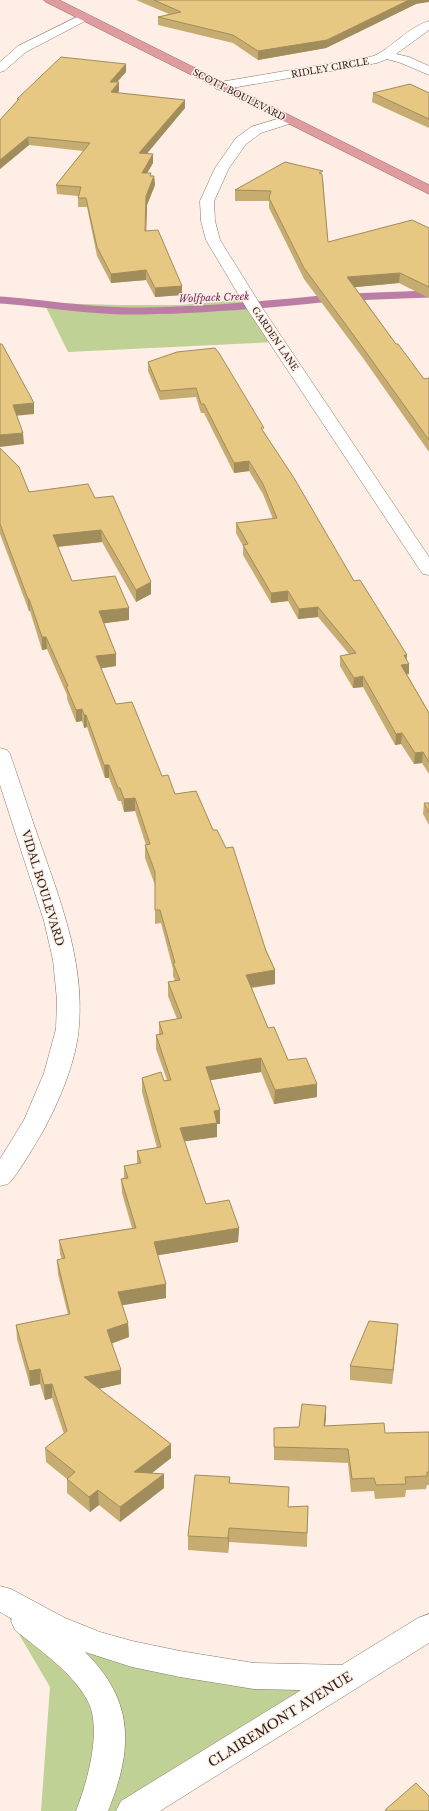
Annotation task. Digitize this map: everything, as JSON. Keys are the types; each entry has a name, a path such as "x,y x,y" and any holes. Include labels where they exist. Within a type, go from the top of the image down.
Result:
{"highway":[{"name":"SCOTT BOULEVARD","path":"50,0 429,190"}],"street":[{"path":"0,68 22,49 85,17"},
{"name":"RIDLEY CIRCLE","path":"220,86 364,62 387,55 413,34 429,25"},
{"path":"387,55 429,71"},
{"name":"GARDEN LANE","path":"287,120 256,130 241,141 222,168 207,202 208,221 213,240 254,306 429,570"},
{"name":"VIDAL BOULEVARD","path":"0,754 58,930 65,963 69,995 68,1022 64,1045 42,1112 27,1138 0,1177"},
{"path":"0,1598 54,1627 96,1643 132,1654 180,1664 254,1676 346,1678"},
{"path":"0,1598 84,1671 98,1690 105,1708 108,1727 109,1751 106,1770 92,1811"},
{"name":"CLAIREMONT AVENUE","path":"132,1811 429,1627"}],"green space":[{"path":"252,299 277,342 68,352 44,303 180,305"},
{"path":"0,1599 54,1627 345,1686 137,1811 41,1811 50,1687 0,1602"}],"building":[{"path":"154,0 409,0 327,40 258,51 233,35 158,17 181,12"},
{"path":"61,57 126,64 110,82 119,82 111,92 185,100 139,153 153,154 142,173 151,173 150,176 154,176 146,196 145,231 158,230 182,286 155,288 146,270 111,274 97,247 86,198 78,198 81,187 56,185 90,143 28,137 0,160 0,120 19,99 17,99"},
{"path":"410,84 429,93 429,119 373,93"},
{"path":"285,162 323,171 319,173 322,174 328,242 412,220 429,228 429,287 400,273 347,277 396,344 398,344 424,379 429,378 429,440 304,268 269,198 271,191 235,190"},
{"path":"0,344 2,344 34,403 13,405 23,433 0,435"},
{"path":"215,348 264,428 261,428 294,478 354,581 360,580 407,655 404,655 409,664 401,665 429,713 429,762 423,752 415,753 402,733 396,734 363,676 354,678 340,656 356,653 318,607 299,609 288,591 271,593 243,545 248,544 236,523 277,518 263,484 249,461 234,463 204,404 201,404 196,388 160,391 148,362 177,352"},
{"path":"0,448 19,467 29,492 88,484 95,498 113,496 151,582 136,590 101,530 53,535 72,581 115,576 129,608 99,611 116,654 96,656 116,704 132,702 162,776 168,775 175,794 196,791 213,830 217,830 226,848 233,847 266,951 275,970 246,975 268,1028 274,1027 288,1060 306,1058 317,1084 275,1090 261,1058 206,1067 220,1110 214,1111 217,1123 180,1128 206,1204 229,1200 239,1228 154,1242 166,1284 118,1292 128,1323 107,1330 121,1370 84,1377 171,1444 134,1472 164,1474 120,1507 98,1490 89,1497 67,1479 75,1472 45,1448 67,1431 52,1384 44,1385 40,1369 29,1371 16,1325 70,1314 57,1260 65,1258 59,1240 136,1228 121,1179 128,1178 124,1166 141,1163 137,1151 161,1147 142,1078 161,1072 164,1081 171,1080 156,1035 163,1034 159,1022 182,1018 168,982 180,980 173,963 175,963 160,910 155,910 155,872 145,845 150,844 135,798 124,799 109,765 104,765 86,715 84,715 82,709 76,710 66,686 68,686 46,637 42,637 0,524"},
{"path":"424,803 429,803 429,813"},
{"path":"369,1321 398,1324 393,1370 350,1366"},
{"path":"302,1404 326,1406 324,1426 384,1423 385,1433 429,1432 429,1472 427,1472 427,1476 405,1477 406,1484 376,1485 374,1478 352,1479 348,1449 274,1447 274,1428 299,1427"},
{"path":"195,1475 230,1477 229,1483 289,1487 288,1507 308,1506 307,1533 229,1528 228,1538 188,1536"},
{"path":"416,1783 429,1796 429,1811 385,1810"}],"waterway":[{"name":"Wolfpack Creek","path":"350,297 429,294 403,295"},
{"name":"Wolfpack Creek","path":"0,300 98,310 130,311 230,307 331,298"}]}
